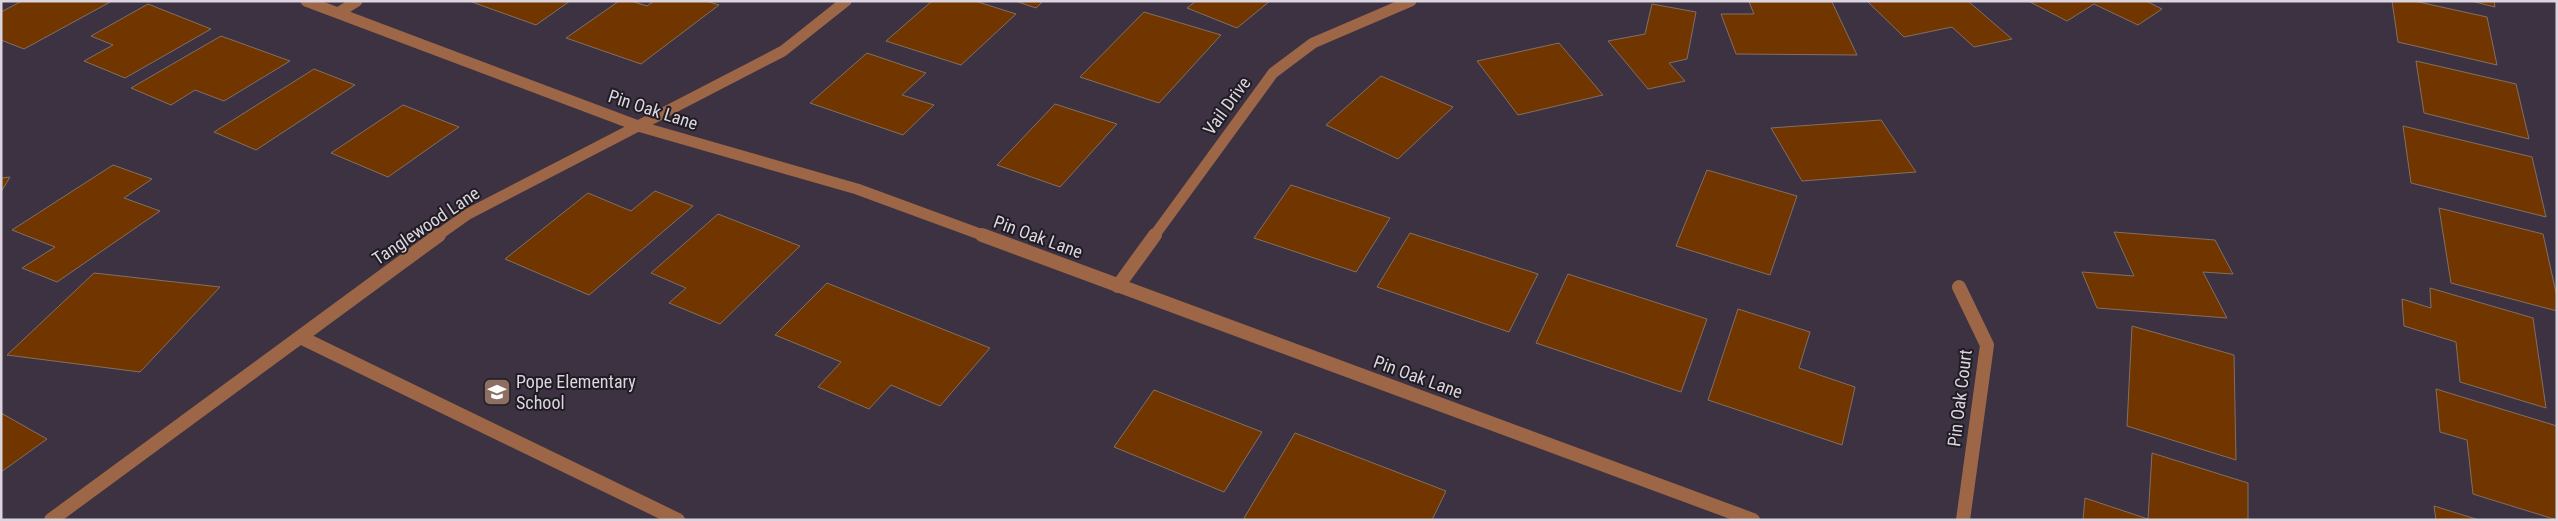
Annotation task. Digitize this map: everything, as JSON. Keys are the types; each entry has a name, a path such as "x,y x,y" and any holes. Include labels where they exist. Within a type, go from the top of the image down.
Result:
{"street":[{"name":"Pin Oak Lane","path":"306,1 638,126 856,189 1753,520"},
{"path":"338,13 357,1"},
{"name":"Tanglewood Lane","path":"51,520 468,214 783,51 846,1"},
{"name":"Vail Drive","path":"1118,286 1273,73 1313,43 1411,1"},
{"name":"Pin Oak Court","path":"1960,287 1987,345 1963,520"},
{"path":"300,337 678,520"}],"building":[{"path":"22,1 112,1 24,49 1,40 1,12"},
{"path":"469,1 570,1 536,25"},
{"path":"619,1 631,1 647,6 654,1 706,1 719,5 641,64 566,38"},
{"path":"932,1 975,1 1016,14 961,65 886,41"},
{"path":"1015,1 1043,1 1036,8"},
{"path":"1196,1 1270,1 1237,28 1187,8"},
{"path":"1867,1 1968,1 2012,39 1974,47 1952,27 1904,37"},
{"path":"2028,1 2146,1 2162,9 2138,25 2094,4 2067,21"},
{"path":"2392,1 2414,1 2487,17 2497,65 2398,42"},
{"path":"2471,1 2494,1 2495,7"},
{"path":"1749,2 1832,2 1857,55 1736,54 1721,14 1754,14"},
{"path":"148,4 211,29 125,78 84,61 113,45 91,36"},
{"path":"1652,4 1696,12 1687,59 1669,63 1685,81 1648,89 1608,41 1645,34"},
{"path":"1144,12 1221,35 1159,103 1080,77"},
{"path":"221,36 290,61 224,101 195,90 171,105 131,88"},
{"path":"1559,43 1603,95 1518,115 1477,61"},
{"path":"867,53 926,73 902,95 934,105 903,135 810,103"},
{"path":"2416,61 2516,84 2529,139 2424,113"},
{"path":"314,69 355,85 256,150 214,132"},
{"path":"1381,76 1453,107 1398,159 1326,125"},
{"path":"1055,104 1117,124 1060,187 997,165"},
{"path":"403,105 459,127 388,177 331,153"},
{"path":"1881,120 1916,172 1802,181 1771,128"},
{"path":"2403,126 2532,157 2546,217 2411,183"},
{"path":"113,165 152,179 124,198 160,211 57,282 22,268 55,247 12,230"},
{"path":"1707,170 1797,196 1770,275 1676,246"},
{"path":"10,177 1,192 1,178"},
{"path":"1291,185 1390,218 1356,272 1254,238"},
{"path":"655,191 693,206 589,295 505,259 588,193 631,211"},
{"path":"2439,208 2543,234 2557,297 2557,311 2451,283"},
{"path":"718,214 800,246 720,324 669,303 686,288 651,273"},
{"path":"2114,232 2215,240 2233,274 2203,272 2227,318 2097,308 2082,272 2134,276"},
{"path":"1410,233 1538,274 1509,332 1377,287"},
{"path":"94,273 220,287 140,372 7,355"},
{"path":"1568,274 1707,319 1681,392 1536,343"},
{"path":"827,283 990,348 940,406 891,385 869,409 818,387 841,362 775,335"},
{"path":"2430,288 2533,318 2546,408 2460,382 2456,342 2404,326 2402,299 2431,308"},
{"path":"1738,309 1810,332 1799,368 1855,387 1842,445 1708,400"},
{"path":"2132,326 2234,355 2236,460 2127,426"},
{"path":"2436,389 2557,426 2557,520 2473,494 2467,440 2440,432"},
{"path":"1154,390 1262,432 1224,492 1114,447"},
{"path":"1,413 47,439 1,472"},
{"path":"1295,433 1446,491 1432,520 1248,520 1244,518"},
{"path":"2152,453 2248,483 2248,520 2083,520 2085,498 2148,519"},
{"path":"2434,506 2479,520 2436,520"}],"place":[{"name":"Pope Elementary School","path":"497,392"}]}
